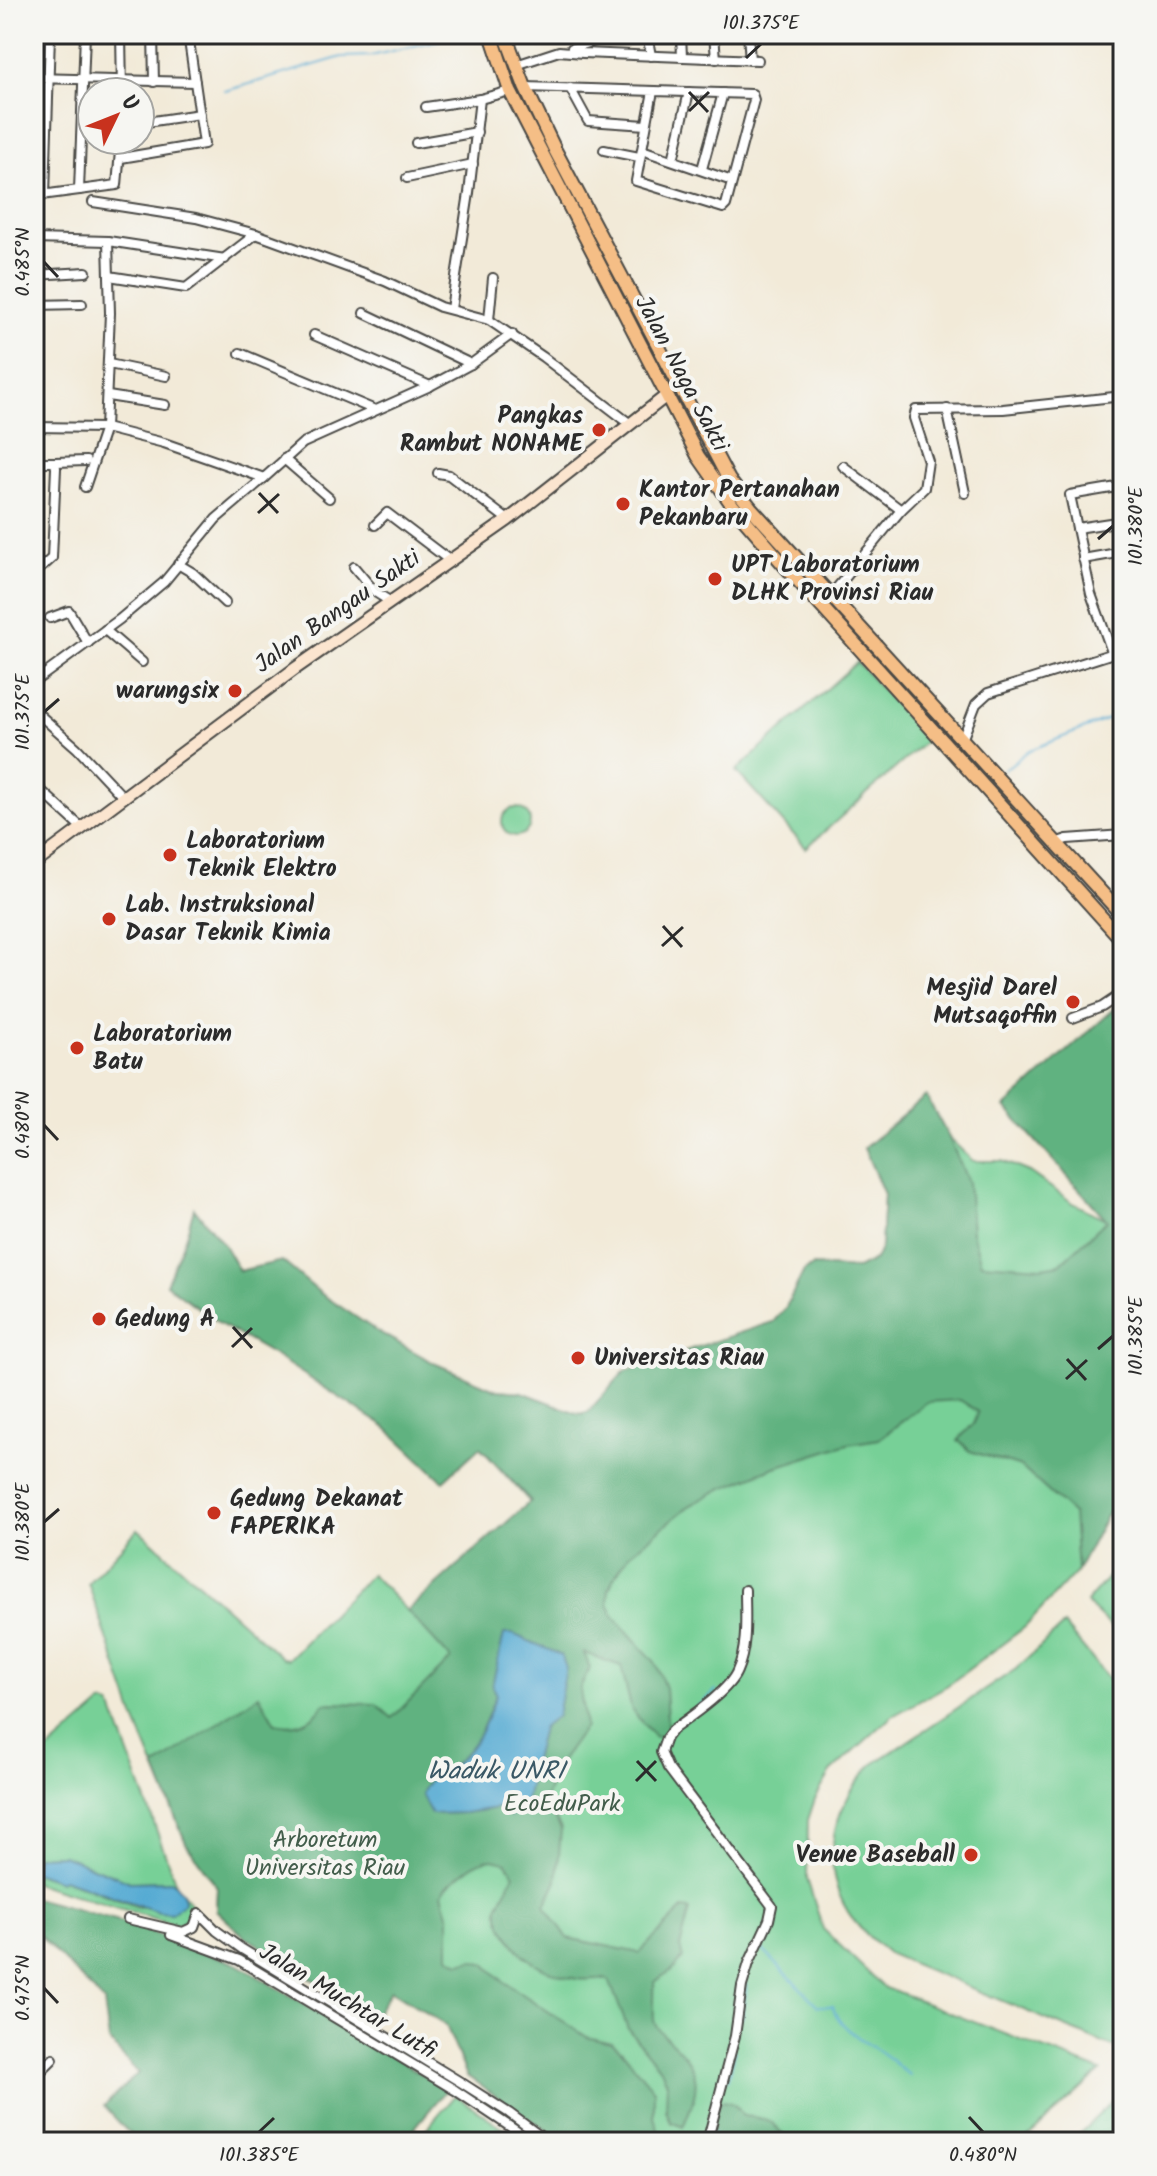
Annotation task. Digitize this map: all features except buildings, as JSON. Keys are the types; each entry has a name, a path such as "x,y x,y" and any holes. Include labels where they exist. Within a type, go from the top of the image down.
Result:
{"main road":[{"name":"Jalan Naga Sakti","path":"491,34 510,91 698,456 741,516 1123,941"},
{"name":"Jalan Naga Sakti","path":"505,34 525,87 729,480 751,508 1123,916"},
{"path":"607,282 621,274"}],"street":[{"path":"45,195 50,34"},
{"path":"85,34 85,76"},
{"path":"121,34 122,76"},
{"path":"153,34 154,76"},
{"path":"34,196 117,185 121,158 202,146 204,142 188,34"},
{"path":"516,65 615,34"},
{"path":"647,34 651,56"},
{"path":"681,34 682,57"},
{"path":"714,34 716,59"},
{"path":"567,50 754,60 748,34"},
{"path":"34,78 76,80"},
{"path":"156,82 195,82"},
{"path":"525,87 752,94 754,97 726,205 721,209 639,183 636,179 653,91"},
{"path":"570,88 588,121 646,125"},
{"path":"426,107 510,91"},
{"path":"673,160 689,92"},
{"path":"702,169 723,93"},
{"path":"451,309 480,99"},
{"path":"156,121 200,114"},
{"path":"416,143 477,132"},
{"path":"604,150 673,160 732,181"},
{"path":"79,190 81,156"},
{"path":"407,178 473,164"},
{"path":"93,202 196,218 256,234 385,281 440,307 489,320 629,423"},
{"path":"109,276 186,288 256,234"},
{"path":"34,239 108,241 225,259"},
{"path":"85,487 105,428 108,396 108,241"},
{"path":"34,275 86,272"},
{"path":"489,320 493,278"},
{"path":"82,304 36,305 34,427 105,428 164,443 264,478"},
{"path":"364,313 471,364"},
{"path":"34,682 164,582 216,519 303,443 430,386 471,364 512,334"},
{"path":"314,335 430,386"},
{"path":"240,353 375,410"},
{"path":"109,364 166,376"},
{"path":"108,396 165,405"},
{"name":"Jalan Bangau Sakti","path":"34,864 296,668 508,520 666,396"},
{"path":"831,595 901,510 924,488 928,461 915,412 920,409 1003,409 1123,396"},
{"path":"947,409 965,493"},
{"path":"284,459 329,498"},
{"path":"34,462 86,461"},
{"path":"34,566 42,567 52,558 55,462"},
{"path":"843,466 901,510"},
{"path":"438,473 449,475 508,520"},
{"path":"1112,652 1091,594 1070,495 1123,486"},
{"path":"375,525 387,513 449,560"},
{"path":"1077,528 1123,521"},
{"path":"1083,559 1123,552"},
{"path":"178,564 193,573 225,603"},
{"path":"354,567 375,592 391,602"},
{"path":"50,618 69,611 88,643"},
{"path":"105,630 142,662"},
{"path":"962,740 976,704 988,693 1123,650"},
{"path":"34,710 77,748 123,797"},
{"path":"34,784 82,828"},
{"path":"1055,843 1063,839 1123,835"},
{"path":"1073,1018 1102,1007 1123,993"},
{"path":"707,2142 735,2036 742,1986 772,1906 668,1768 661,1752 672,1730 724,1687 738,1670 745,1590"},
{"name":"Jalan Muchtar Lutfi","path":"533,2142 455,2090 239,1960 128,1919 183,1932 194,1927 199,1913 242,1949 509,2113 548,2142"},
{"path":"34,2078 53,2059"}],"green space":[{"path":"857,662 927,740 806,848 736,771"},
{"path":"516,808 526,812 530,822 526,832 516,836 506,832 502,822 506,812"},
{"name":"Arboretum Universitas Riau","path":"1123,1001 1123,1484 1077,1571 1073,1514 1021,1467 970,1451 958,1440 974,1423 978,1412 960,1400 927,1402 879,1439 848,1444 772,1468 721,1489 689,1506 630,1554 609,1589 608,1603 614,1617 655,1662 665,1688 668,1735 655,1737 632,1711 621,1666 584,1653 590,1668 580,1688 585,1727 557,1766 545,1800 561,1829 557,1880 545,1906 568,1938 639,1953 683,1909 690,1910 680,1947 683,1958 675,1968 654,1982 655,2023 688,2060 695,2079 693,2100 683,2127 671,2122 666,2110 667,2083 662,2071 628,2029 609,1980 578,1979 550,1971 526,1957 509,1937 497,1909 514,1874 507,1863 493,1859 479,1862 442,1893 449,1918 449,1956 460,1963 473,1960 485,1964 503,1981 587,2037 612,2043 654,2090 654,2117 662,2142 559,2142 467,2076 446,2025 391,1990 374,2017 244,1936 216,1910 217,1887 186,1843 155,1767 259,1695 275,1723 290,1725 303,1722 315,1715 325,1703 376,1704 392,1718 451,1659 407,1611 531,1501 480,1447 443,1481 387,1428 220,1324 166,1284 194,1208 224,1245 239,1271 282,1261 320,1293 375,1330 436,1364 497,1390 522,1392 579,1414 588,1412 625,1371 773,1322 785,1309 804,1271 813,1266 857,1269 875,1260 881,1247 884,1194 864,1148 926,1096 968,1182 972,1232 981,1263 1042,1267 1060,1264 1107,1220 1005,1107","holes":["498,1664 542,1728 534,1760 503,1807 431,1814 430,1777 456,1762 473,1744 496,1695 492,1686"]},
{"name":"EcoEduPark","path":"926,1096 949,1138 973,1161 1002,1161 1029,1172 1073,1203 1107,1220 1123,1206 1123,1484 1077,1571 1025,1627 948,1685 891,1717 831,1772 815,1799 808,1820 807,1879 823,1929 883,1987 1101,2071 1023,2142 559,2142 467,2076 446,2025 391,1990 374,2017 244,1936 216,1910 217,1887 186,1843 135,1719 88,1583 138,1529 282,1658 288,1659 371,1574 407,1611 530,1502 480,1447 443,1481 387,1428 220,1324 166,1284 194,1208 224,1245 239,1271 282,1261 320,1293 375,1330 436,1364 497,1390 522,1392 579,1414 589,1412 625,1371 773,1322 785,1309 804,1271 813,1266 857,1269 875,1260 881,1247 884,1194 864,1148"},
{"path":"1123,1553 1123,1638 1086,1603 1111,1574"},
{"path":"1064,1625 1123,1696 1123,2039 1113,2047 889,1954 864,1932 846,1909 833,1867 837,1823 845,1802 872,1765 1016,1669"},
{"path":"103,1703 111,1705 176,1884 172,1881 130,1882 63,1855 36,1856 34,1859 34,1763"},
{"path":"34,1872 59,1881 63,1879 138,1907 184,1903 183,1893 190,1903 191,1913 188,1920 176,1925 34,1883"},
{"path":"34,1898 127,1923 237,1964 447,2089 403,2142 137,2142 104,2106 138,2073 109,2041 104,2002 34,1930"},
{"path":"1123,2091 1123,2142 1071,2142"},
{"path":"455,2095 518,2138 522,2142 415,2142"},
{"path":"719,2101 733,2104 743,2116 771,2122 789,2142 709,2142"}],"water":[{"name":"Waduk UNRI","path":"504,1634 513,1634 561,1655 566,1668 557,1716 542,1728 534,1760 540,1769 532,1771 525,1807 510,1817 503,1807 431,1814 421,1794 432,1777 462,1757 480,1733 496,1695 492,1686"},
{"path":"63,1855 130,1882 172,1881 183,1893 184,1903 171,1913 159,1912 34,1872 36,1856"}],"waterway":[{"path":"225,91 342,57 371,56 465,34"},
{"path":"1004,770 1028,751 1123,713"},
{"path":"694,1710 716,1691"},
{"path":"760,1947 818,2006 833,2006 848,2029 910,2075"},
{"path":"742,2018 747,1984"},
{"path":"728,2080 735,2051"},
{"path":"711,2142 714,2133"}],"place":[{"name":"Pangkas Rambut NONAME","path":"599,430"},
{"name":"Kantor Pertanahan Pekanbaru","path":"623,504"},
{"name":"UPT Laboratorium DLHK Provinsi Riau","path":"715,579"},
{"name":"warungsix","path":"235,691"},
{"name":"Laboratorium Teknik Elektro","path":"170,855"},
{"name":"Lab. Instruksional Dasar Teknik Kimia","path":"109,919"},
{"name":"Mesjid Darel Mutsaqoffin","path":"1073,1002"},
{"name":"Laboratorium Batu","path":"77,1048"},
{"name":"Gedung A","path":"99,1319"},
{"name":"Universitas Riau","path":"578,1358"},
{"name":"Gedung Dekanat FAPERIKA","path":"214,1513"},
{"name":"Venue Baseball","path":"971,1855"}]}
